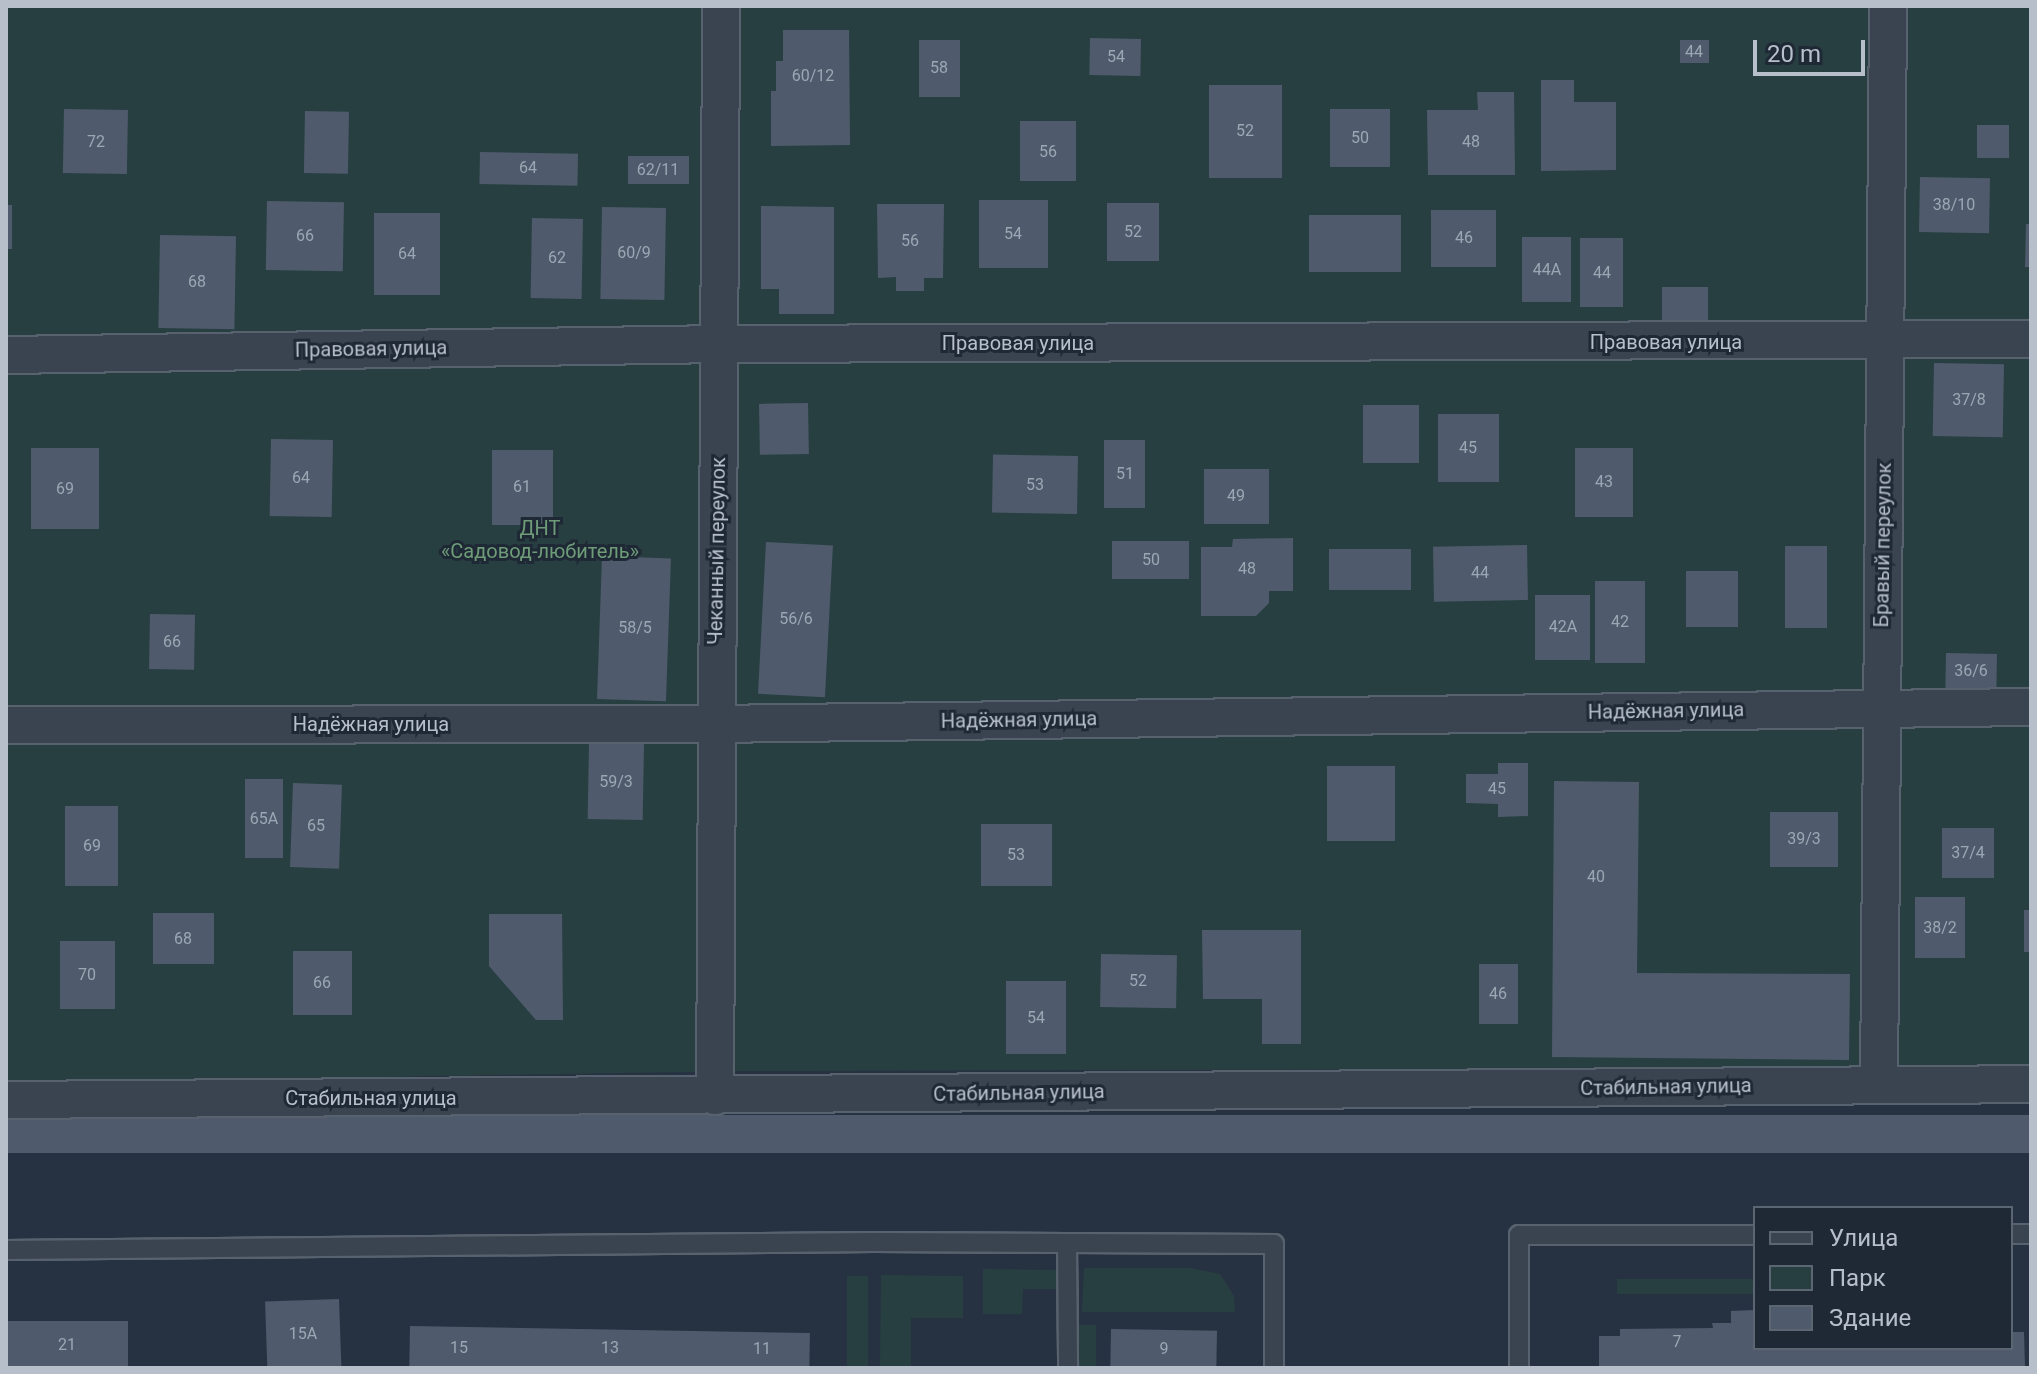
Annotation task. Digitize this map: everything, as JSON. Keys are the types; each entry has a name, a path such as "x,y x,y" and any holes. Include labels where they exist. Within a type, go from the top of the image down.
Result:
{"street":[{"name":"Чеканный переулок","path":"715,1096 713,724 721,344 721,6"},
{"name":"Бравый переулок","path":"1879,1085 1880,708 1888,341 1888,6"},
{"name":"Правовая улица","path":"6,355 721,344 2031,339"},
{"name":"Надёжная улица","path":"6,725 713,724 2031,707"},
{"name":"Стабильная улица","path":"6,1100 2031,1084"}],"lane":[{"path":"1519,1368 1519,1235 1753,1235"},
{"path":"1067,1243 1068,1368"},
{"path":"6,1250 1274,1244 1274,1368"}],"green space":[{"name":"ДНТ «Садовод-любитель»","path":"6,6 2031,6 2031,1068 745,1071 6,1083"},
{"path":"1084,1268 1190,1268 1220,1274 1234,1296 1235,1312 1082,1312"},
{"path":"983,1269 1059,1270 1059,1289 1023,1289 1022,1314 983,1314"},
{"path":"881,1275 963,1276 963,1318 911,1318 911,1368 880,1368"},
{"path":"847,1276 868,1276 868,1368 847,1368"},
{"path":"1617,1279 1753,1279 1753,1294 1617,1294"},
{"path":"1079,1325 1096,1325 1096,1368 1079,1368"}],"building":[{"path":"783,30 849,30 850,145 771,146 771,91 776,91 776,61 783,61"},
{"path":"1090,38 1141,39 1140,76 1089,75"},
{"path":"919,40 960,40 960,97 919,97"},
{"path":"1680,40 1709,40 1709,63 1680,63"},
{"path":"1541,80 1574,80 1574,102 1616,102 1616,170 1541,171"},
{"path":"1209,85 1282,85 1282,178 1209,178"},
{"path":"1477,92 1514,92 1515,175 1428,175 1427,110 1478,110"},
{"path":"64,109 128,110 127,174 63,173"},
{"path":"1330,109 1390,109 1390,167 1330,167"},
{"path":"305,111 349,112 348,174 304,173"},
{"path":"1020,121 1076,121 1076,181 1020,181"},
{"path":"1977,125 2009,125 2009,158 1977,158"},
{"path":"480,152 578,154 577,186 479,184"},
{"path":"628,156 689,156 689,184 628,184"},
{"path":"1920,177 1990,178 1989,233 1919,232"},
{"path":"979,200 1048,200 1048,268 979,268"},
{"path":"267,201 344,202 343,271 266,270"},
{"path":"1107,203 1159,203 1159,261 1107,261"},
{"path":"877,204 944,204 943,278 924,278 924,291 896,291 896,277 878,278"},
{"path":"6,205 12,205 12,249 6,249"},
{"path":"761,206 834,207 834,314 779,314 779,289 761,289"},
{"path":"602,207 666,208 664,300 600,299"},
{"path":"1431,210 1496,210 1496,267 1431,267"},
{"path":"374,213 440,213 440,295 374,295"},
{"path":"1309,215 1401,215 1401,272 1309,272"},
{"path":"532,218 583,219 582,299 531,298"},
{"path":"2026,224 2031,224 2031,267 2025,267"},
{"path":"160,235 236,236 234,329 158,328"},
{"path":"1522,237 1571,237 1571,302 1522,302"},
{"path":"1580,238 1623,238 1623,307 1580,307"},
{"path":"1662,287 1708,287 1708,322 1662,322"},
{"path":"1934,363 2004,364 2003,437 1933,436"},
{"path":"808,403 809,454 760,455 759,404"},
{"path":"1363,405 1419,405 1419,463 1363,463"},
{"path":"1438,414 1499,414 1499,482 1438,482"},
{"path":"271,439 333,440 332,517 270,516"},
{"path":"1104,440 1145,440 1145,508 1104,508"},
{"path":"31,448 99,448 99,529 31,529"},
{"path":"1575,448 1633,448 1633,517 1575,517"},
{"path":"492,450 553,450 553,525 492,525"},
{"path":"993,455 1078,456 1077,514 992,513"},
{"path":"1204,469 1269,469 1269,524 1204,524"},
{"path":"1293,538 1293,591 1269,591 1269,603 1256,616 1201,616 1201,547 1232,547 1233,539"},
{"path":"1112,541 1189,541 1189,579 1112,579"},
{"path":"766,542 833,546 825,697 758,694"},
{"path":"1527,545 1528,600 1434,602 1433,547"},
{"path":"1785,546 1827,546 1827,628 1785,628"},
{"path":"1329,549 1411,549 1411,590 1329,590"},
{"path":"602,556 671,558 666,701 597,699"},
{"path":"1686,571 1738,571 1738,627 1686,627"},
{"path":"1595,581 1645,581 1645,663 1595,663"},
{"path":"1535,595 1590,595 1590,660 1535,660"},
{"path":"150,614 195,615 194,670 149,669"},
{"path":"1946,653 1997,654 1996,689 1945,688"},
{"path":"589,743 644,744 643,820 588,819"},
{"path":"1498,763 1528,763 1528,816 1498,817 1498,804 1466,803 1466,774 1498,774"},
{"path":"1327,766 1395,766 1395,841 1327,841"},
{"path":"245,779 283,779 283,858 245,858"},
{"path":"1554,781 1639,782 1637,973 1850,974 1849,1060 1552,1057"},
{"path":"293,783 342,785 339,869 290,867"},
{"path":"65,806 118,806 118,886 65,886"},
{"path":"1770,812 1838,812 1838,867 1770,867"},
{"path":"981,824 1052,824 1052,886 981,886"},
{"path":"1942,828 1994,828 1994,878 1942,878"},
{"path":"1915,897 1965,897 1965,958 1915,958"},
{"path":"2024,910 2031,910 2031,952 2024,952"},
{"path":"153,913 214,913 214,964 153,964"},
{"path":"489,914 562,914 563,1020 536,1020 489,966"},
{"path":"1202,930 1301,930 1301,1044 1262,1044 1262,999 1203,999"},
{"path":"60,941 115,941 115,1009 60,1009"},
{"path":"293,951 352,951 352,1015 293,1015"},
{"path":"1101,954 1177,955 1176,1008 1100,1007"},
{"path":"1479,964 1518,964 1518,1024 1479,1024"},
{"path":"1006,981 1066,981 1066,1054 1006,1054"},
{"path":"6,1115 2031,1115 2031,1153 6,1153"},
{"path":"339,1299 341,1368 267,1368 265,1302"},
{"path":"1753,1310 1753,1350 2013,1350 2013,1332 2024,1332 2025,1368 1599,1368 1599,1336 1620,1336 1620,1329 1713,1328 1712,1323 1731,1323 1731,1311"},
{"path":"6,1321 128,1321 128,1368 6,1368"},
{"path":"410,1326 810,1333 809,1368 409,1368"},
{"path":"1111,1329 1217,1331 1216,1368 1110,1368"}]}
